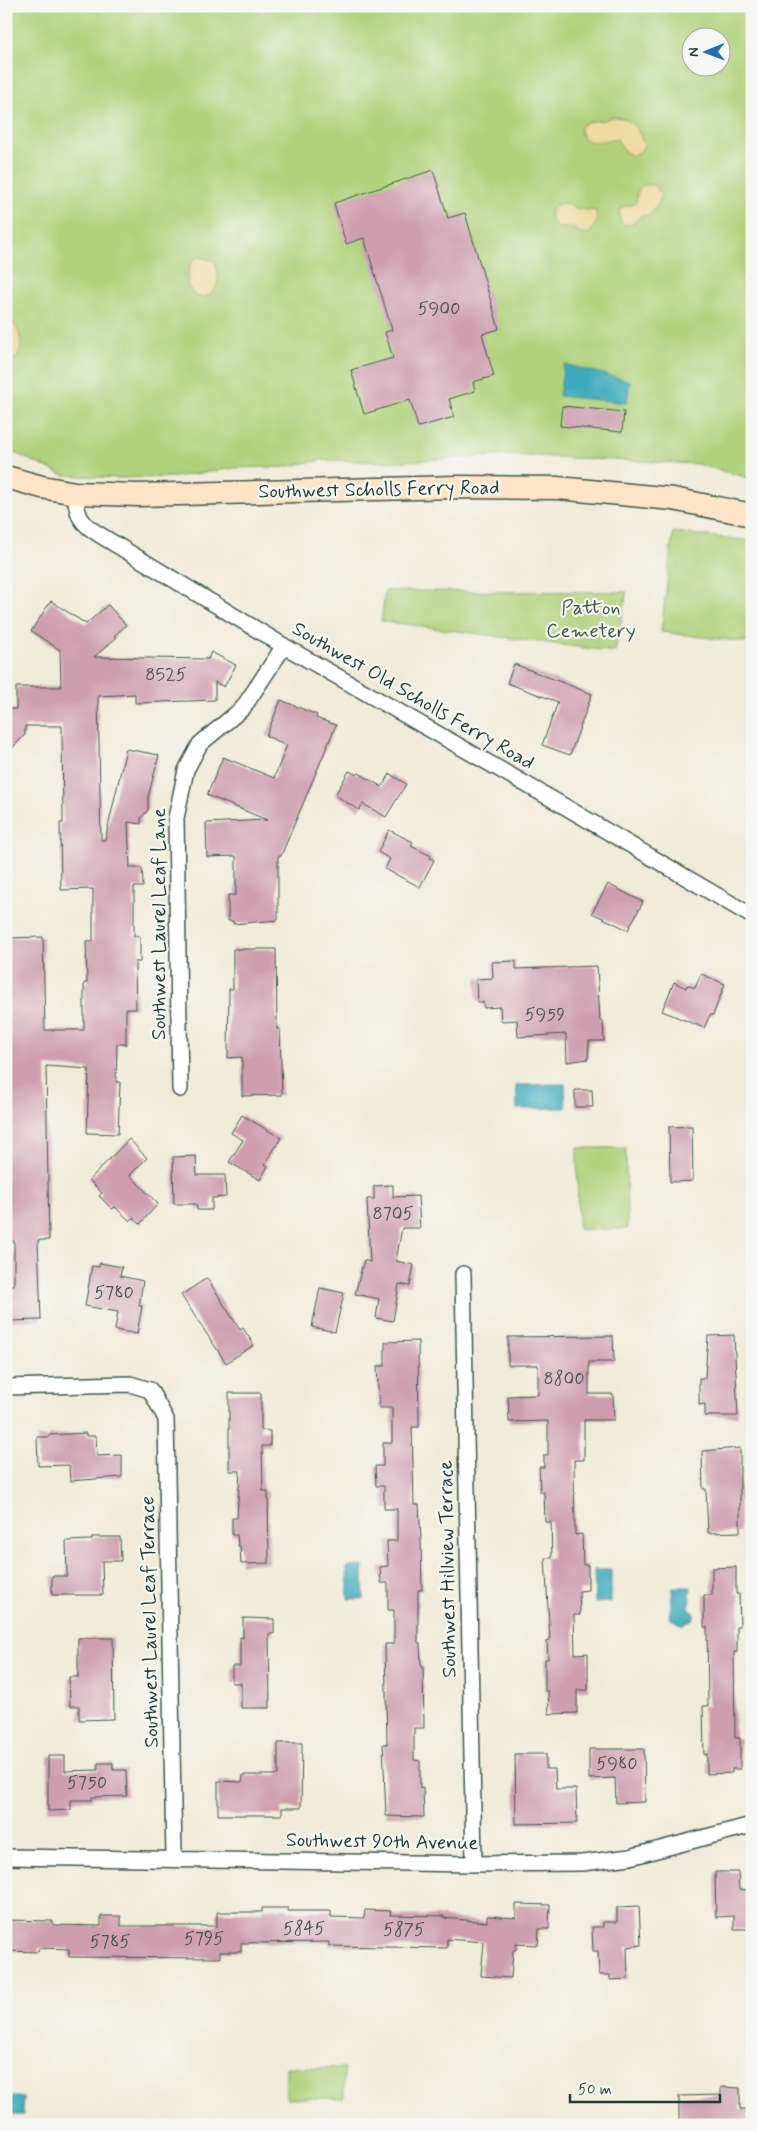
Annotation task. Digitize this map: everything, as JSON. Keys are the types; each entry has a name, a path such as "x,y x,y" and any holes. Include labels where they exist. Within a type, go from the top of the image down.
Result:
{"main road":[{"name":"Southwest Scholls Ferry Road","path":"6,477 42,487 75,493 138,495 457,487 558,488 673,499 752,515"}],"street":[{"name":"Southwest Old Scholls Ferry Road","path":"75,493 76,510 88,528 284,646 566,806 752,916"},
{"name":"Southwest Laurel Leaf Lane","path":"180,1089 176,818 180,792 186,770 200,744 243,708 284,646"},
{"name":"Southwest Hillview Terrace","path":"463,1274 474,1864"},
{"name":"Southwest Laurel Leaf Terrace","path":"6,1387 130,1384 150,1390 166,1419 174,1858"},
{"name":"Southwest 90th Avenue","path":"6,1857 174,1858 474,1864 582,1862 630,1857 752,1825"}],"green space":[{"path":"6,6 752,6 752,479 697,464 511,455 390,462 322,460 283,467 235,468 174,477 115,478 63,475 6,449"},
{"path":"673,532 752,541 752,643 661,632"},
{"name":"Patton Cemetery","path":"385,591 627,592 615,652 381,621"},
{"path":"577,1148 626,1148 627,1229 578,1229"},
{"path":"286,2067 344,2068 344,2098 286,2098"}],"sand":[{"path":"618,117 628,121 636,128 644,145 641,151 633,156 624,151 617,139 594,142 584,139 580,127 588,122"},
{"path":"643,185 654,185 661,194 659,203 650,215 640,216 633,224 624,225 620,221 619,211 622,207 630,206 636,202 637,193"},
{"path":"562,203 579,209 596,211 597,221 590,233 582,234 573,227 558,228 555,225 551,217 552,210"},
{"path":"199,257 214,261 218,274 218,280 213,292 203,297 195,296 188,287 190,265 192,261"},
{"path":"6,315 17,329 20,346 17,358 6,360"}],"water":[{"path":"564,364 630,381 627,403 559,396"},
{"path":"565,1084 566,1108 517,1109 516,1085"},
{"path":"363,1566 364,1599 348,1599 347,1567"},
{"path":"594,1570 611,1570 611,1602 595,1603"},
{"path":"673,1587 691,1587 689,1610 694,1612 694,1618 683,1625 669,1618"},
{"path":"6,2097 24,2097 23,2115 6,2115"}],"building":[{"path":"433,170 448,218 465,213 499,329 482,334 494,376 473,382 475,391 449,399 454,417 418,427 410,400 364,414 351,370 393,358 385,332 392,330 364,238 346,244 334,203"},
{"path":"562,406 624,412 622,432 560,426"},
{"path":"51,601 86,624 108,605 126,625 114,636 116,638 94,657 208,659 211,652 236,665 224,687 215,682 215,700 135,703 135,694 98,696 101,840 105,840 126,749 159,755 148,797 148,810 141,818 141,824 128,822 130,868 142,868 143,887 134,887 134,936 140,936 140,962 135,962 136,1009 126,1009 126,1044 117,1044 116,1082 120,1082 118,1134 87,1133 89,1069 46,1066 49,1240 38,1240 41,1320 6,1321 6,1285 14,1285 14,1241 6,1241 6,938 43,937 45,1030 84,1030 84,983 87,983 86,941 93,941 93,889 61,890 60,823 63,823 62,726 25,726 25,735 6,754 6,709 16,709 16,687 61,687 60,650 31,631"},
{"path":"514,664 592,694 570,755 542,745 558,702 507,683"},
{"path":"281,700 317,715 316,718 336,725 281,856 278,856 278,920 233,924 233,921 228,921 228,895 236,895 236,856 207,857 206,823 267,820 207,795 223,757 274,778 287,745 266,736"},
{"path":"349,771 357,775 359,773 382,787 390,774 406,784 386,817 363,804 359,810 335,795"},
{"path":"389,830 413,842 411,846 431,856 430,858 434,860 420,887 385,869 390,859 378,852"},
{"path":"608,884 643,902 628,930 592,913"},
{"path":"233,949 276,949 277,1029 280,1029 282,1095 242,1096 242,1057 228,1058 229,989 233,989"},
{"path":"516,961 516,969 597,966 600,1021 603,1021 604,1041 589,1041 588,1059 567,1062 566,1034 518,1037 517,1020 501,1021 500,1007 484,1008 483,1002 477,1002 476,979 493,978 492,962"},
{"path":"701,974 725,984 713,1015 710,1015 704,1028 662,1011 674,982 686,988 687,985 695,988"},
{"path":"575,1090 592,1090 593,1107 575,1107"},
{"path":"242,1115 281,1138 265,1164 268,1166 260,1180 229,1162 243,1140 231,1133"},
{"path":"692,1126 693,1181 670,1182 669,1127"},
{"path":"129,1139 147,1158 130,1175 158,1204 140,1224 133,1218 130,1221 115,1207 112,1209 99,1196 102,1193 89,1180"},
{"path":"196,1156 197,1175 225,1175 226,1197 212,1198 212,1210 197,1210 196,1204 174,1204 173,1157"},
{"path":"393,1185 393,1197 418,1196 420,1228 402,1228 396,1261 414,1265 410,1286 399,1284 393,1321 376,1318 379,1299 355,1294 364,1260 370,1262 367,1199 374,1199 374,1186"},
{"path":"100,1263 122,1267 120,1276 143,1281 139,1306 142,1306 137,1334 115,1330 118,1312 85,1306 92,1266 99,1267"},
{"path":"207,1278 240,1330 243,1328 254,1345 226,1363 181,1295"},
{"path":"320,1288 344,1293 335,1332 312,1327"},
{"path":"734,1335 738,1416 705,1416 705,1404 699,1405 699,1378 705,1378 708,1336"},
{"path":"613,1336 614,1362 589,1362 589,1394 613,1394 614,1420 584,1420 584,1460 574,1460 575,1535 582,1534 583,1565 588,1565 588,1590 579,1591 580,1615 574,1615 575,1654 588,1653 588,1690 577,1690 577,1713 549,1714 548,1691 545,1691 545,1659 548,1659 547,1641 550,1640 545,1558 552,1558 551,1522 545,1522 544,1492 540,1492 539,1467 544,1467 544,1455 548,1455 548,1421 509,1422 508,1396 538,1395 538,1365 508,1365 508,1337"},
{"path":"418,1341 419,1427 412,1427 414,1505 419,1505 421,1541 422,1590 418,1590 418,1643 420,1643 421,1666 423,1666 424,1728 414,1728 414,1760 420,1761 420,1788 423,1787 424,1817 386,1816 383,1744 387,1744 385,1644 394,1644 394,1610 388,1610 388,1583 381,1583 380,1567 388,1566 387,1541 397,1541 397,1509 384,1509 384,1486 376,1486 375,1466 383,1466 383,1443 392,1443 392,1408 379,1408 377,1366 385,1366 385,1342"},
{"path":"229,1393 261,1393 261,1430 270,1431 270,1446 262,1446 263,1491 268,1491 269,1563 241,1564 237,1535 232,1535 232,1518 237,1518 240,1471 229,1471"},
{"path":"86,1433 86,1436 96,1436 97,1456 122,1455 122,1477 70,1481 69,1465 38,1466 37,1437"},
{"path":"740,1448 740,1532 708,1533 706,1489 703,1489 702,1451"},
{"path":"92,1537 120,1537 121,1561 102,1561 103,1595 52,1595 52,1576 67,1576 66,1541 92,1540"},
{"path":"736,1567 736,1594 739,1594 740,1626 737,1626 737,1652 734,1652 735,1738 740,1738 740,1769 732,1769 732,1773 707,1774 707,1754 704,1755 703,1706 708,1706 707,1627 704,1627 704,1595 712,1595 712,1568"},
{"path":"243,1618 274,1619 274,1634 269,1634 270,1708 241,1708 241,1683 232,1683 232,1666 240,1666 240,1637 243,1638"},
{"path":"78,1638 113,1638 114,1719 79,1720 79,1706 70,1706 69,1677 78,1677"},
{"path":"278,1743 302,1743 301,1808 282,1808 282,1815 218,1815 218,1781 242,1782 243,1775 278,1775"},
{"path":"589,1749 644,1749 645,1802 616,1803 615,1778 589,1779"},
{"path":"515,1754 546,1754 546,1769 555,1769 556,1789 576,1789 577,1823 516,1824"},
{"path":"48,1756 65,1756 65,1771 98,1770 98,1763 113,1763 113,1770 126,1770 127,1796 71,1800 71,1810 48,1811"},
{"path":"715,1872 738,1872 739,1890 752,1889 752,1929 734,1929 734,1916 716,1917"},
{"path":"516,1904 550,1905 549,1929 539,1929 538,1945 516,1944 516,1950 513,1950 511,1978 481,1976 484,1942 447,1939 447,1948 329,1946 329,1942 241,1943 241,1952 220,1952 220,1958 69,1957 69,1949 39,1948 38,1952 6,1951 6,1920 53,1921 53,1925 101,1926 101,1916 121,1916 121,1926 217,1926 217,1912 262,1912 262,1908 288,1908 288,1911 331,1911 331,1917 364,1918 365,1910 391,1911 390,1915 444,1916 444,1918 487,1922 487,1916 516,1918"},
{"path":"639,1906 641,1945 627,1947 628,1979 610,1980 610,1975 599,1975 598,1951 593,1951 592,1927 603,1927 603,1922 617,1922 617,1907"},
{"path":"721,2087 740,2088 740,2109 749,2109 749,2125 679,2125 679,2096 721,2095"}]}
